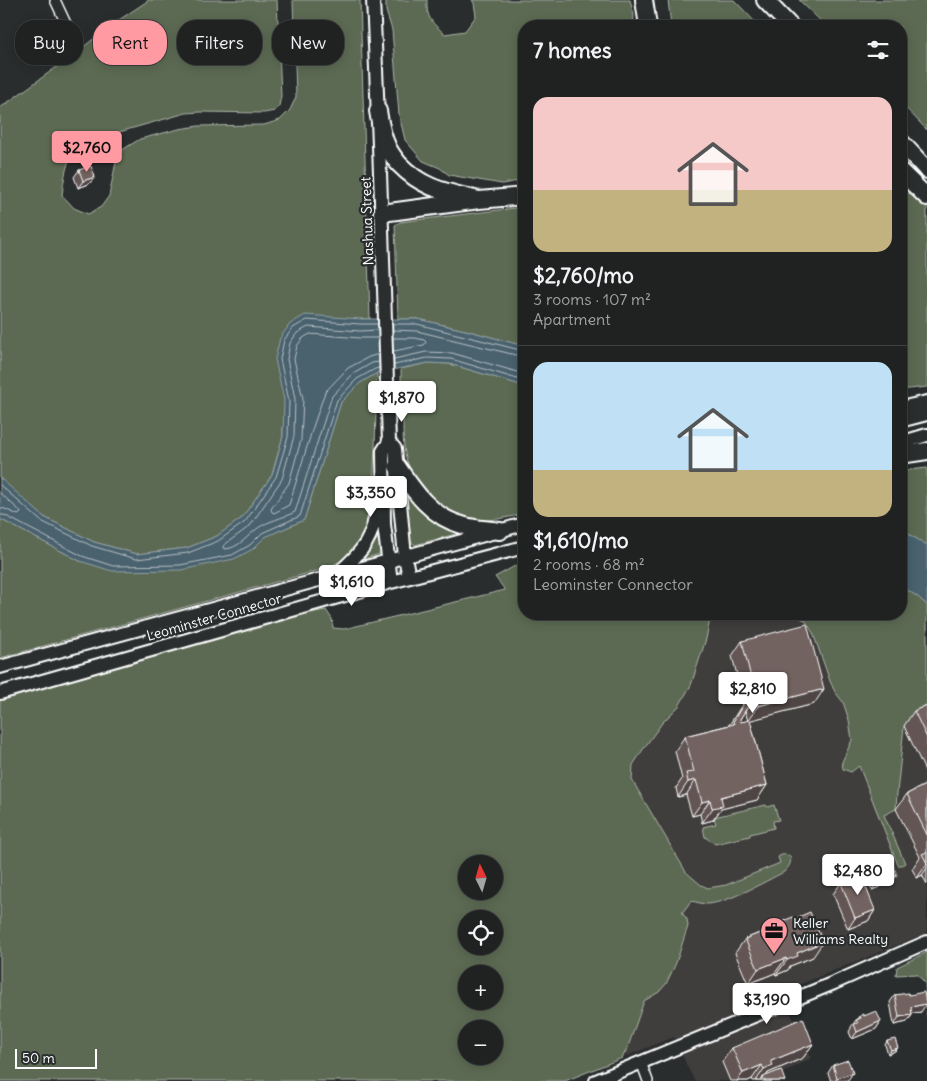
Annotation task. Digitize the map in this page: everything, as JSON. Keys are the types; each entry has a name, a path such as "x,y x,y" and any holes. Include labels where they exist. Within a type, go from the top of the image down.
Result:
{"highway":[{"path":"644,0 647,20"},
{"path":"764,0 784,20"},
{"path":"378,111 381,132 388,149 409,174 434,188 479,200"},
{"path":"907,149 927,170"},
{"path":"907,178 927,197"},
{"path":"382,213 518,197"},
{"path":"907,408 927,404"},
{"path":"907,454 927,451"},
{"path":"397,466 412,490 432,510 462,526 500,531"}],"main road":[{"name":"Nashua Street","path":"373,0 388,405 384,524 391,582"},
{"path":"907,419 927,414"},
{"path":"907,441 927,435"},
{"name":"Nashua Street","path":"386,446 395,449 405,557 409,577"},
{"path":"335,575 361,551 371,535 377,514 378,467 386,446"},
{"name":"Leominster Connector","path":"0,667 518,526"},
{"name":"Leominster Connector","path":"0,693 391,582 518,549"},
{"path":"596,1081 834,983 927,942"}],"street":[{"path":"56,0 65,20"},
{"path":"641,1062 648,1081"}],"shaded area":[{"path":"710,620 805,620 813,633 830,681 835,692 843,702 849,720 852,740 842,762 859,765 904,863 884,815 896,809 904,726 927,715 927,933 781,992 811,1058 779,1075 781,1081 695,1081 674,1037 622,1058 628,1047 644,1001 666,984 676,963 686,935 682,913 691,901 697,902 784,872 790,856 787,854 781,855 781,863 726,885 708,888 701,885 686,872 632,780 633,765 662,723 679,706 706,639"}],"green space":[{"path":"149,0 277,0 278,20 272,20 272,65 280,65 281,96 279,106 275,111 264,113 186,113 91,140 80,145 75,150 66,168 62,195 74,208 88,214 101,207 109,196 116,162 122,150 140,139 198,126 264,125 280,120 290,110 296,97 295,65 344,65 344,20 294,20 293,0 360,0 370,319 361,319 283,427 283,436 272,475 242,518 217,536 187,548 137,554 94,542 44,517 0,479 0,108 59,65 83,65 83,47 93,39 93,65 167,65 167,20 119,20"},
{"path":"386,0 427,0 431,20 445,34 465,31 476,16 472,0 630,0 634,15 634,20 518,20 518,181 502,184 449,175 440,168 423,161 405,140 399,115 392,30 386,11"},
{"path":"668,0 734,0 753,20 670,20"},
{"path":"799,0 927,0 927,130 907,109 907,20 820,20"},
{"path":"907,189 927,206 927,387 907,389"},
{"path":"518,208 518,344 418,319 398,319 395,225 400,222"},
{"path":"428,363 450,364 518,384 518,515 482,520 458,515 437,503 420,486 406,459 404,449 401,369"},
{"path":"377,373 372,510 363,538 354,550 339,562 323,569 0,658 0,519 80,561 253,549 264,537 304,520 341,402 360,383"},
{"path":"927,468 927,545 907,533 907,470"},
{"path":"404,490 459,530 459,533 415,545 411,542"},
{"path":"378,539 382,553 364,559 376,540"},
{"path":"518,565 518,620 710,620 706,639 691,685 679,706 662,723 633,765 632,780 686,872 701,885 708,888 726,885 780,863 778,857 781,855 790,856 790,865 784,872 746,891 716,903 705,904 691,901 682,913 687,919 688,926 676,963 666,984 659,992 644,1001 628,1047 622,1058 565,1081 0,1081 0,697 294,616 326,610 332,619 333,628 344,629 505,590 495,577"},
{"path":"907,590 927,605 927,715 904,726 896,809 884,815 905,863 902,865 898,865 859,766 851,772 843,769 842,762 852,740 849,720 843,702 835,692 830,681 813,633 805,620 907,620"},
{"path":"766,805 767,807 774,805 779,820 773,821 774,828 715,844 705,837 703,827 716,824 714,817"},
{"path":"927,952 927,1017 925,983 917,974 896,975 897,967"}],"water":[{"path":"305,315 361,319 418,319 469,331 518,344 518,384 450,364 428,363 377,373 360,383 341,402 304,520 265,537 253,549 234,559 181,570 112,571 80,561 0,519 0,478 44,517 94,542 137,554 187,548 217,536 242,518 272,475 283,436 284,400 275,359 280,338 290,324"},
{"path":"907,533 927,545 927,605 907,590"}],"building":[{"path":"91,166 95,177 83,181 79,170"},
{"path":"807,624 824,689 758,706 756,696 754,697 740,719 741,722 750,720 767,785 721,797 723,806 712,808 710,800 702,802 696,780 688,782 686,773 694,772 685,736 734,724 733,722 742,706 754,690 742,641"},
{"path":"927,705 927,738 914,711"},
{"path":"927,784 927,835 907,794"},
{"path":"927,852 927,863 922,854"},
{"path":"891,860 897,875 877,883 871,868"},
{"path":"861,875 875,910 855,918 841,883"},
{"path":"810,912 823,942 797,953 798,956 787,960 786,958 758,969 745,939 772,928 771,926"},
{"path":"924,992 926,1004 911,1007 912,1015 899,1017 895,995"},
{"path":"876,1011 881,1021 857,1032 854,1024 858,1023 856,1020 864,1014 864,1016"},
{"path":"803,1018 813,1044 771,1061 773,1065 764,1069 762,1065 743,1073 732,1048"},
{"path":"895,1039 898,1048 891,1050 887,1041"},
{"path":"848,1060 853,1073 837,1078 833,1065"},
{"path":"781,1070 785,1081 765,1081 763,1077"}],"place":[{"name":"Keller Williams Realty","path":"774,955"}]}
